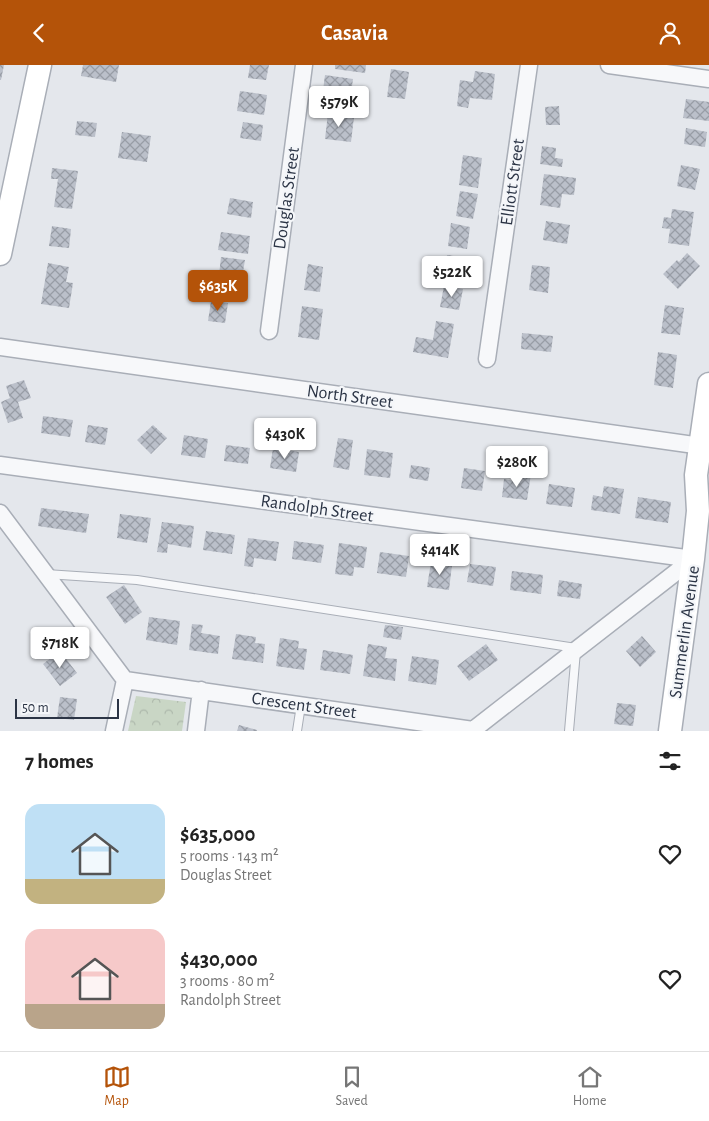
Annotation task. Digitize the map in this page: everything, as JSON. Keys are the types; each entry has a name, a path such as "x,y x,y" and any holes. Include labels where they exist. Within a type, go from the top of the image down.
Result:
{"street":[{"path":"0,254 6,195 40,65"},
{"name":"Douglas Street","path":"268,331 304,65"},
{"name":"Elliott Street","path":"487,359 529,65"},
{"path":"609,65 709,79"},
{"name":"North Street","path":"0,347 705,446"},
{"name":"Summerlin Avenue","path":"670,731 694,559 698,511 696,475 705,446 709,384"},
{"name":"Randolph Street","path":"0,465 694,559"},
{"path":"0,513 125,680 114,731"},
{"name":"Crescent Street","path":"125,680 301,705 396,725 473,731 694,559"},
{"path":"196,731 201,690"}],"lane":[{"path":"46,574 137,580 577,649 569,731"},
{"path":"297,731 301,705"}],"green space":[{"path":"136,696 186,702 182,731 128,731"}],"building":[{"path":"0,65 4,65 1,80 0,80"},
{"path":"83,65 119,65 116,82 81,76"},
{"path":"250,65 269,65 266,80 248,78"},
{"path":"335,65 366,65 365,73 335,69"},
{"path":"391,69 409,72 405,99 387,97"},
{"path":"475,71 495,74 492,100 470,98 468,108 457,106 460,80 473,82"},
{"path":"325,75 353,79 350,102 322,98"},
{"path":"240,91 267,95 264,115 237,111"},
{"path":"686,99 709,102 709,121 683,118"},
{"path":"559,106 560,125 546,125 545,107"},
{"path":"328,113 354,117 351,142 325,139"},
{"path":"77,121 97,123 95,137 75,135"},
{"path":"243,122 263,125 261,141 240,138"},
{"path":"686,128 707,132 705,147 684,144"},
{"path":"122,132 151,136 147,162 118,158"},
{"path":"542,146 556,148 555,158 563,159 562,167 540,164"},
{"path":"463,155 482,158 478,188 459,185"},
{"path":"681,165 700,169 695,190 677,186"},
{"path":"52,168 78,171 72,209 54,207 58,179 51,179"},
{"path":"544,174 576,178 574,195 562,194 560,208 540,205"},
{"path":"460,191 478,194 473,219 456,216"},
{"path":"230,198 253,202 251,218 227,214"},
{"path":"672,209 694,212 689,246 668,243 670,229 662,228 664,217 671,218"},
{"path":"546,221 570,225 567,244 543,240"},
{"path":"451,223 470,227 467,249 448,246"},
{"path":"52,226 71,229 69,248 49,246"},
{"path":"221,232 250,236 248,254 218,250"},
{"path":"687,253 700,266 678,289 663,274 677,260 679,262"},
{"path":"447,255 467,258 464,281 445,279"},
{"path":"221,257 245,260 242,278 219,275"},
{"path":"48,263 69,267 66,282 73,283 69,308 41,304"},
{"path":"308,264 323,267 320,292 304,290"},
{"path":"532,265 550,267 548,293 529,290"},
{"path":"444,286 463,289 459,310 440,307"},
{"path":"211,301 228,303 225,323 208,321"},
{"path":"665,305 684,308 680,335 661,333"},
{"path":"302,306 323,309 319,340 298,337"},
{"path":"436,321 454,324 448,358 413,352 416,337 433,340"},
{"path":"522,333 553,336 551,352 521,349"},
{"path":"658,352 677,355 673,388 654,385"},
{"path":"24,380 31,398 18,402 23,418 8,423 1,402 10,398 6,386"},
{"path":"43,416 73,420 70,437 41,433"},
{"path":"88,425 108,428 105,445 85,442"},
{"path":"153,425 167,438 151,454 137,440"},
{"path":"184,435 208,439 205,458 181,455"},
{"path":"338,438 353,440 349,470 333,467"},
{"path":"226,445 250,448 248,464 224,461"},
{"path":"273,448 299,452 296,472 270,468"},
{"path":"367,449 393,453 390,478 364,475"},
{"path":"411,465 430,468 428,481 409,478"},
{"path":"464,468 485,471 482,491 461,488"},
{"path":"521,473 531,474 527,500 502,497 504,479 520,482"},
{"path":"549,484 575,488 572,507 546,504"},
{"path":"604,486 624,489 620,514 591,510 593,495 602,497"},
{"path":"638,497 671,502 668,523 635,518"},
{"path":"41,508 89,514 86,533 38,526"},
{"path":"120,514 151,518 147,543 117,538"},
{"path":"162,522 194,526 191,548 168,544 167,553 157,552"},
{"path":"206,531 235,535 232,554 203,550"},
{"path":"248,538 279,542 276,561 254,558 253,567 244,566"},
{"path":"294,541 324,545 321,563 292,559"},
{"path":"339,543 367,547 364,568 354,567 353,576 335,574"},
{"path":"380,552 409,556 406,577 377,573"},
{"path":"431,562 452,565 449,590 427,587"},
{"path":"470,564 496,567 493,586 467,582"},
{"path":"512,571 543,575 541,594 510,590"},
{"path":"559,580 582,584 580,599 557,596"},
{"path":"124,585 142,612 125,624 106,597"},
{"path":"149,617 180,621 177,645 146,640"},
{"path":"192,624 203,625 201,633 220,636 218,654 189,650"},
{"path":"385,625 403,627 401,640 383,637"},
{"path":"236,634 256,637 255,643 265,644 263,663 232,659"},
{"path":"642,636 656,652 640,667 626,651"},
{"path":"280,638 299,641 298,648 307,649 304,670 276,666"},
{"path":"368,644 387,647 385,658 397,659 395,681 363,676"},
{"path":"486,644 498,660 469,681 457,666"},
{"path":"323,650 353,655 350,674 320,670"},
{"path":"60,651 77,673 60,686 43,664"},
{"path":"412,656 439,660 436,685 408,681"},
{"path":"60,697 77,699 74,720 57,718"},
{"path":"617,703 636,705 633,726 614,724"},
{"path":"239,725 257,730 257,731 237,731"}]}
